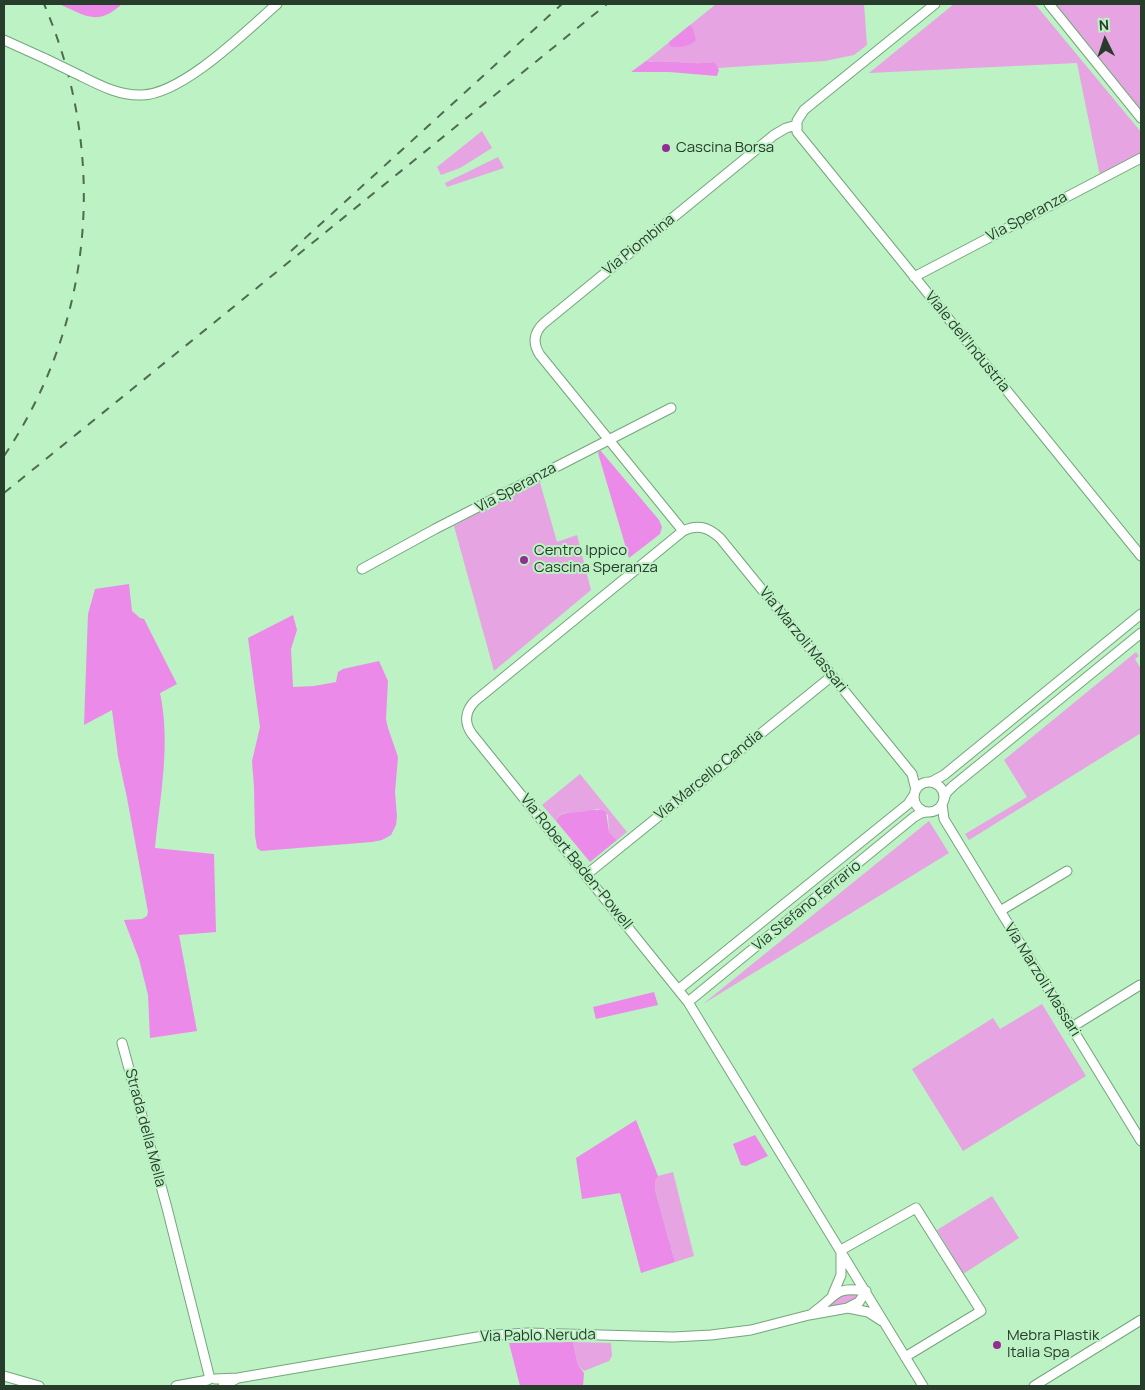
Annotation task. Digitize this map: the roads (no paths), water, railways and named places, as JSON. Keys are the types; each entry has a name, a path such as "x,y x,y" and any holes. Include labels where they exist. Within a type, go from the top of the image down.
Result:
{"street":[{"path":"4,40 121,93 144,95 164,91 176,85 229,47 277,4"},
{"name":"Via Piombina","path":"683,531 537,351 535,341 538,329 772,137 782,130 796,125 799,116 804,110 936,4"},
{"path":"1050,4 1141,118"},
{"name":"Viale dell'Industria","path":"796,125 800,137 1141,556"},
{"name":"Via Speranza","path":"914,277 1141,158"},
{"name":"Via Speranza","path":"362,569 671,408"},
{"name":"Via Marzoli Massari","path":"683,531 700,526 707,528 720,538 912,774 930,782"},
{"name":"Via Robert Baden-Powell","path":"683,531 471,705 467,714 467,726 688,1002 923,1386"},
{"path":"944,819 922,810 916,804 915,793 922,784 944,775 1141,614"},
{"path":"929,812 940,808 946,793 953,786 1141,633"},
{"name":"Via Marcello Candia","path":"586,875 832,676"},
{"name":"Via Marzoli Massari","path":"912,774 915,793"},
{"path":"930,782 940,786 944,795 943,802"},
{"name":"Via Stefano Ferrario","path":"679,989 908,804 915,793"},
{"name":"Via Marzoli Massari","path":"943,802 944,819 1140,1137"},
{"name":"Via Stefano Ferrario","path":"688,1002 914,818 921,813 929,812"},
{"path":"1000,911 1067,871"},
{"path":"1072,1027 1140,985"},
{"name":"Strada della Mella","path":"122,1044 213,1383"},
{"path":"809,1315 834,1294 841,1275 841,1250 916,1208 981,1311 905,1356"},
{"path":"834,1294 850,1289 866,1291 859,1302 848,1308"},
{"path":"848,1308 868,1312 884,1323"},
{"name":"Via Pablo Neruda","path":"176,1386 213,1383 476,1337 528,1333 673,1337 711,1335 751,1330 809,1315 848,1308"},
{"path":"1034,1386 1141,1320"},
{"path":"4,1376 39,1386"}],"railway":[{"path":"4,456 34,404 58,349 74,293 82,235 83,177 78,119 64,61 44,4"},
{"path":"291,251 562,4"},
{"path":"4,493 607,4"}],"place":[{"name":"Cascina Borsa","path":"666,148"},
{"name":"Centro Ippico Cascina Speranza","path":"524,560"},
{"name":"Mebra Plastik Italia Spa","path":"997,1345"}]}
